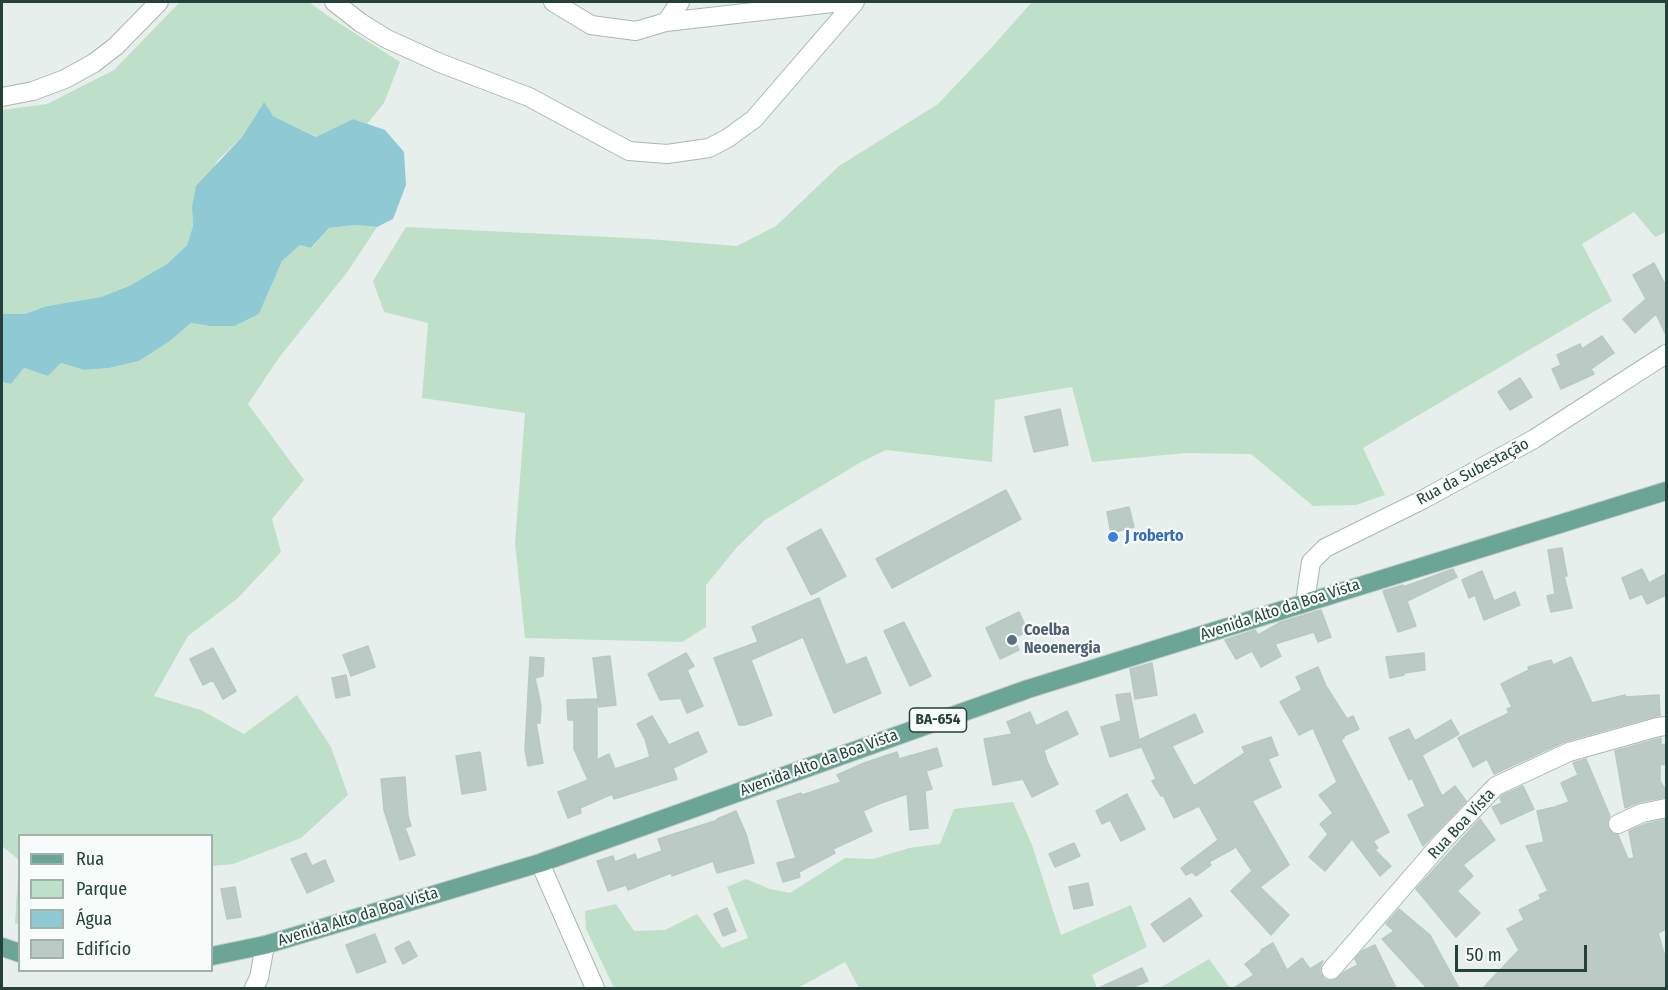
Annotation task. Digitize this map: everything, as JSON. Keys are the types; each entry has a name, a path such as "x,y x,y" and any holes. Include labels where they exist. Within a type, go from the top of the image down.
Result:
{"main road":[{"name":"Avenida Alto da Boa Vista","path":"213,956 265,945 540,863 1028,689 1666,491"},
{"path":"2,947 18,952"}],"street":[{"path":"2,97 65,79 94,63 116,46 159,2"},
{"path":"334,2 387,39 440,63 529,97 629,151 667,154 709,148 728,138 754,118 855,2"},
{"path":"553,2 591,25 636,31 666,22 841,2"},
{"path":"666,22 680,2"},
{"name":"Rua da Subestação","path":"1305,602 1311,562 1325,548 1422,500 1534,439 1666,354"},
{"name":"Rua Boa Vista","path":"1331,970 1443,841 1496,786 1569,752 1666,726"},
{"path":"1618,824 1642,813 1666,808"},
{"path":"540,863 595,988"},
{"path":"254,988 259,978 265,945"}],"green space":[{"path":"180,2 309,2 400,62 384,103 367,124 353,119 317,137 273,116 263,103 242,137 218,160 192,207 193,226 187,245 167,264 129,286 101,297 47,306 25,314 2,314 2,110 47,104 114,70"},
{"path":"1032,2 1666,2 1666,232 1655,237 1634,212 1582,244 1612,301 1363,448 1385,495 1356,505 1313,506 1251,454 1185,453 1092,462 1072,387 995,400 992,462 886,450 861,462 765,520 737,547 706,585 706,627 682,642 525,638 515,543 525,413 422,398 428,323 384,312 373,281 406,227 649,239 737,246 776,226 839,166 938,104"},
{"path":"355,225 377,227 348,271 278,359 248,404 304,480 272,519 281,552 238,598 188,636 154,696 201,710 244,734 297,695 331,747 348,795 301,838 233,864 213,866 213,834 18,834 18,859 2,846 2,382 11,384 24,368 48,376 61,363 84,370 109,368 139,361 170,341 191,323 209,326 259,314 282,261 300,245 312,248 329,228"},
{"path":"1013,802 1032,845 1061,935 1131,905 1147,947 1092,975 1097,988 859,988 845,962 798,988 614,988 586,929 585,911 616,904 634,931 665,930 697,914 722,948 748,938 727,887 746,879 770,889 790,893 845,858 873,859 909,848 940,844 954,809"},
{"path":"18,876 18,924 15,923"},
{"path":"1209,959 1230,988 1157,988 1163,986"}],"water":[{"path":"264,102 273,116 316,137 353,119 385,130 404,152 406,185 393,219 377,227 355,225 329,228 311,248 300,245 282,261 259,314 234,326 191,323 170,341 139,361 109,368 84,370 61,363 48,376 24,368 11,384 2,382 2,314 25,314 47,306 101,297 129,286 167,264 187,245 193,226 192,207 196,186 242,137"}],"building":[{"path":"1654,263 1666,286 1666,335 1656,314 1635,333 1623,319 1646,299 1633,275"},
{"path":"1602,336 1614,353 1591,369 1594,374 1561,389 1552,369 1561,365 1557,355 1580,344 1582,349"},
{"path":"1520,378 1532,397 1510,410 1498,392"},
{"path":"1060,409 1068,445 1034,452 1025,417"},
{"path":"1006,490 1021,519 892,588 876,559"},
{"path":"1129,507 1134,527 1111,533 1107,512"},
{"path":"821,529 846,576 811,595 787,548"},
{"path":"1562,548 1567,576 1564,576 1572,608 1551,612 1547,596 1555,594 1548,550"},
{"path":"1453,569 1457,577 1407,601 1416,626 1398,632 1383,591 1403,585 1403,587"},
{"path":"1642,569 1649,583 1666,574 1666,595 1647,604 1642,594 1630,599 1622,578"},
{"path":"1482,571 1494,601 1515,592 1520,605 1484,620 1475,595 1469,598 1462,580"},
{"path":"819,598 846,665 866,657 881,693 834,713 803,637 751,660 772,715 739,725 714,658 758,642 752,627"},
{"path":"1321,610 1331,637 1318,642 1314,632 1275,644 1281,656 1261,667 1252,651 1236,659 1225,640 1255,630 1258,635 1281,622"},
{"path":"1019,612 1028,631 1014,638 1019,650 1000,659 986,628"},
{"path":"904,622 931,676 910,686 884,631"},
{"path":"368,646 375,667 351,676 343,655"},
{"path":"213,648 236,691 223,699 213,680 203,685 190,659"},
{"path":"686,653 694,666 687,670 703,706 687,713 681,699 684,698 660,700 648,674"},
{"path":"1424,653 1425,670 1390,678 1386,657"},
{"path":"610,656 616,705 599,707 593,658"},
{"path":"530,657 544,658 543,676 535,678 541,706 540,723 536,723 543,763 528,766 525,750"},
{"path":"1571,657 1592,703 1625,695 1625,697 1659,695 1660,715 1566,741 1494,774 1487,759 1473,767 1458,738 1509,713 1507,709 1512,707 1501,684 1529,670 1528,667 1551,660 1553,665"},
{"path":"1152,663 1157,695 1135,699 1130,669"},
{"path":"1318,667 1326,686 1347,719 1353,716 1359,729 1344,736 1341,740 1389,832 1373,841 1378,848 1375,850 1391,866 1380,876 1352,839 1325,871 1309,857 1328,834 1320,824 1333,813 1319,795 1337,782 1313,728 1299,735 1280,702 1302,690 1296,677"},
{"path":"346,675 350,695 336,698 332,678"},
{"path":"1130,693 1139,740 1195,714 1203,732 1172,746 1194,786 1245,753 1242,747 1271,737 1278,755 1268,759 1281,787 1252,801 1289,865 1260,887 1289,915 1271,935 1231,891 1252,871 1236,847 1209,862 1211,865 1196,876 1192,872 1186,875 1181,868 1218,840 1199,806 1174,818 1163,795 1161,796 1152,781 1156,779 1140,743 1141,747 1110,757 1101,727 1121,721 1116,695"},
{"path":"597,699 597,760 609,754 615,769 650,757 645,739 637,724 652,716 669,745 698,732 707,752 673,768 677,779 614,799 612,794 580,808 581,813 568,818 558,792 588,780 574,749 574,720 568,720 567,700"},
{"path":"1067,711 1078,734 1044,750 1058,784 1032,797 1023,779 993,785 984,739 1012,734 1007,722 1030,712 1036,726"},
{"path":"1451,720 1459,734 1422,755 1442,796 1455,786 1466,801 1423,846 1408,815 1425,806 1412,778 1409,780 1389,738 1409,729 1415,741"},
{"path":"1661,738 1661,745 1666,744 1666,764 1660,765 1660,781 1666,791 1666,797 1639,802 1625,808 1615,751"},
{"path":"937,748 942,766 926,771 932,789 925,791 928,828 910,830 907,794 881,803 863,811 872,831 833,849 835,853 799,872 800,877 783,882 777,863 796,858 777,801 841,782 837,775 897,752 899,759"},
{"path":"480,752 486,790 462,794 456,756"},
{"path":"1586,759 1610,816 1607,822 1608,828 1612,833 1618,835 1628,859 1634,858 1629,831 1666,819 1666,929 1658,933 1666,960 1666,988 1483,988 1519,950 1507,929 1524,920 1519,910 1541,899 1539,895 1548,891 1526,846 1544,842 1537,811 1569,802 1561,783 1578,775 1573,763"},
{"path":"405,777 411,826 405,828 415,855 400,860 384,810 381,779"},
{"path":"1523,786 1534,809 1501,824 1492,807 1502,803 1500,798 1503,795"},
{"path":"1127,794 1145,829 1121,841 1110,820 1102,824 1096,811"},
{"path":"736,811 746,834 754,863 717,873 713,861 672,876 671,873 628,890 626,885 608,891 597,861 613,856 615,862 635,854 637,860 662,851 658,839 718,820"},
{"path":"1480,819 1495,840 1463,865 1473,876 1457,891 1480,913 1456,937 1416,889"},
{"path":"1074,843 1080,856 1055,867 1049,854"},
{"path":"306,853 312,866 325,860 334,881 307,893 291,859"},
{"path":"1088,883 1093,905 1074,909 1069,887"},
{"path":"235,887 241,917 227,919 221,889"},
{"path":"1190,898 1202,916 1164,942 1151,924"},
{"path":"727,908 736,931 723,936 714,914"},
{"path":"1399,909 1430,935 1459,988 1427,988 1382,939 1394,931 1386,924"},
{"path":"375,934 386,962 357,973 346,945"},
{"path":"409,941 417,956 403,964 395,948"},
{"path":"1273,943 1287,970 1302,958 1310,969 1323,961 1320,973 1324,979 1329,981 1335,980 1358,965 1355,959 1362,951 1375,945 1396,988 1234,988 1254,975 1245,964"},
{"path":"1142,968 1148,981 1131,988 1099,988"}],"place":[{"name":"J roberto","path":"1113,537"},
{"name":"Coelba Neoenergia","path":"1012,640"}]}
